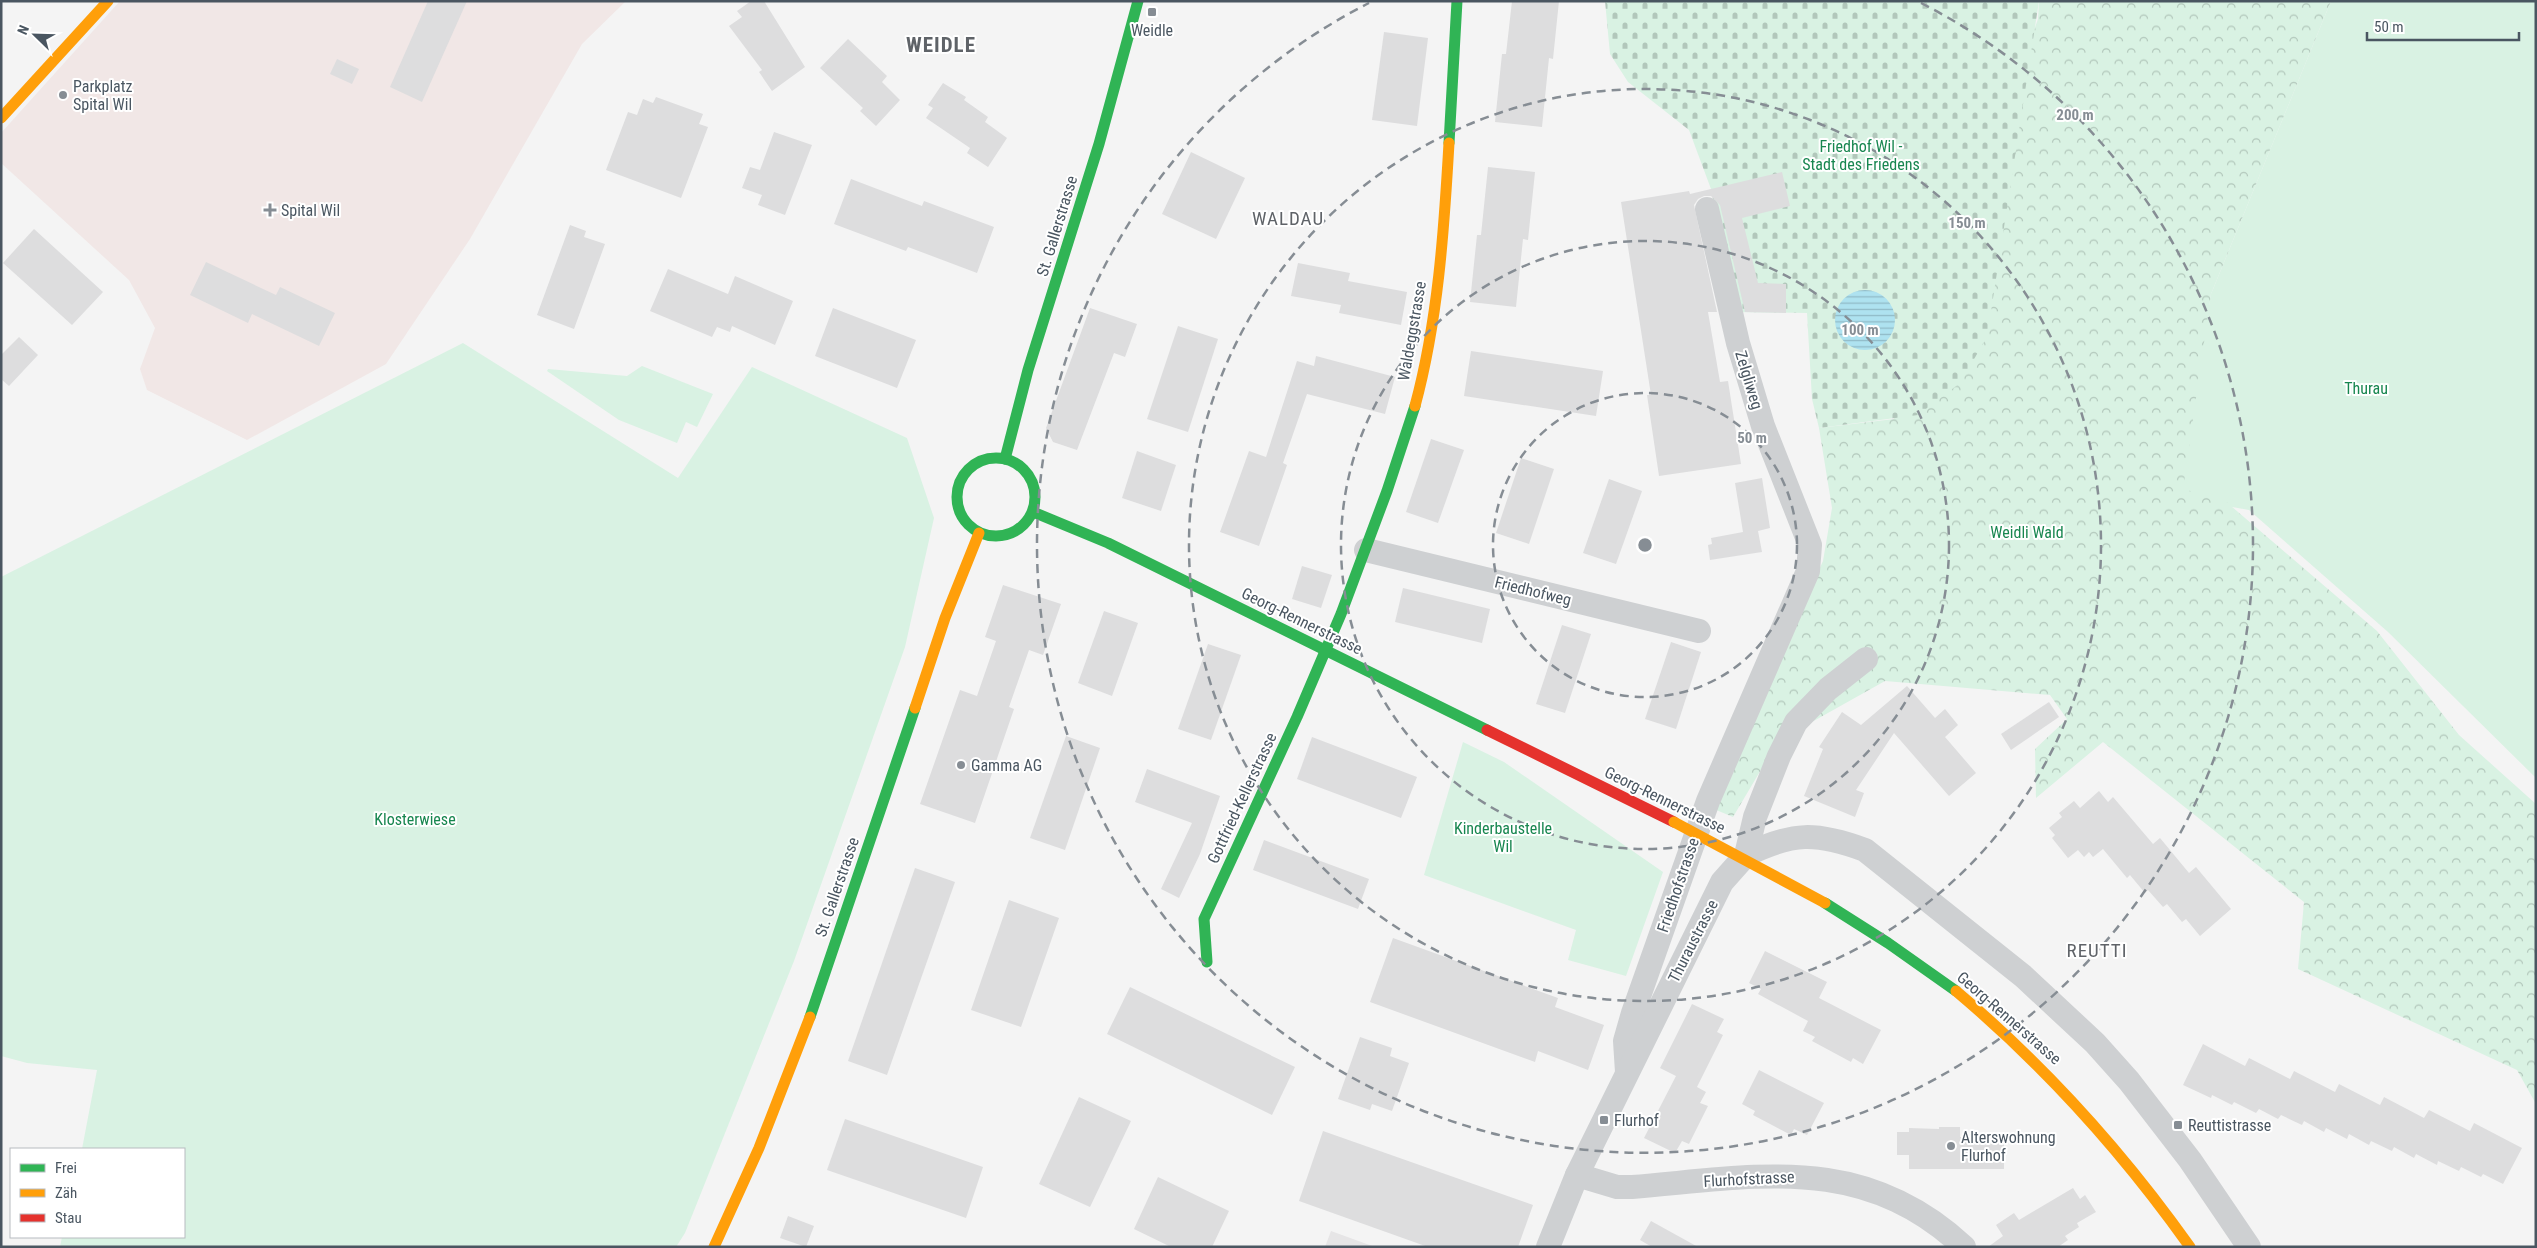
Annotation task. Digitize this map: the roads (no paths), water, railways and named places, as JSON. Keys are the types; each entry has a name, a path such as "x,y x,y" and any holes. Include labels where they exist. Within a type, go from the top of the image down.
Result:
{"main road":[{"path":"1,118 108,1"},
{"name":"St. Gallerstrasse","path":"1005,459 1028,370 1099,144 1138,1"},
{"name":"Waldeggstrasse","path":"1328,651 1411,422 1426,358 1442,240 1457,1"},
{"path":"990,458 1005,459 1017,464 1027,473 1034,485 1036,498 1033,512 1024,525 1010,534 994,537 979,533 967,524 960,513 957,499 958,485 966,472 977,463 990,458"},
{"name":"Georg-Rennerstrasse","path":"1033,512 1112,545 1288,634 1328,651 1674,822 1825,903 1888,942 1956,992 2032,1057 2121,1154 2190,1247"},
{"name":"St. Gallerstrasse","path":"714,1247 759,1148 802,1042 945,618 979,533"},
{"name":"Gottfried-Kellerstrasse","path":"1207,962 1204,919 1328,651"}],"street":[{"name":"Zelgliweg","path":"1707,209 1738,343 1763,426 1810,545"},
{"name":"Friedhofstrasse","path":"1627,1072 1625,1042 1636,1004 1708,801 1808,571 1810,545"},
{"name":"Friedhofweg","path":"1366,550 1699,631"},
{"name":"Thuraustrasse","path":"1548,1247 1577,1175 1722,882 1746,855 1755,817 1779,756 1796,722 1828,689 1866,659"},
{"path":"1746,855 1774,842 1805,836 1835,839 1865,850 2023,976 2095,1043 2128,1081 2184,1153 2249,1247"},
{"name":"Flurhofstrasse","path":"1577,1175 1617,1187 1785,1175 1849,1182 1896,1200 1930,1219 1964,1247"}],"water":[{"path":"1859,290 1871,290 1882,295 1890,303 1895,314 1893,332 1882,345 1871,350 1859,350 1848,345 1840,337 1835,326 1835,314 1840,303 1848,295"}],"place":[{"name":"Weidle","path":"1152,12"},
{"name":"Parkplatz Spital Wil","path":"63,95"},
{"name":"Spital Wil","path":"270,210"},
{"name":"Gamma AG","path":"961,765"},
{"name":"Flurhof","path":"1604,1120"},
{"name":"Reuttistrasse","path":"2178,1125"},
{"name":"Alterswohnung Flurhof","path":"1951,1146"}],"district":[{"name":"WEIDLE","path":"941,45"},
{"name":"WALDAU","path":"1288,218"},
{"name":"REUTTI","path":"2097,950"}],"park label":[{"name":"Friedhof Wil - Stadt des Friedens","path":"1861,155"},
{"name":"Thurau","path":"2366,388"},
{"name":"Weidli Wald","path":"2027,532"},
{"name":"Klosterwiese","path":"415,819"},
{"name":"Kinderbaustelle Wil","path":"1503,837"}]}
